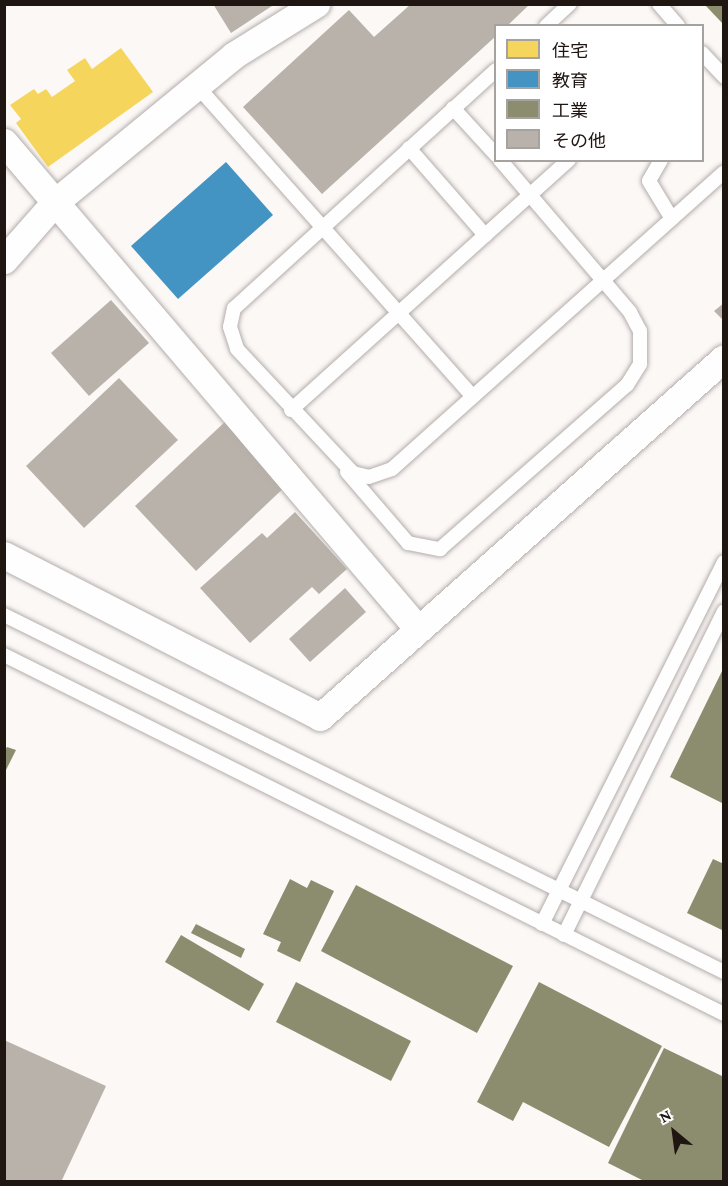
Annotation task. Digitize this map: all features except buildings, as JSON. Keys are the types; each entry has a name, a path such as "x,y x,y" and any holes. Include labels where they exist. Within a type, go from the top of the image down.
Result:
{"street":[{"path":"4,260 54,202 198,87 234,55 316,4"},
{"path":"4,141 418,629"},
{"path":"4,555 320,717 723,358"}],"lane":[{"path":"548,24 570,4"},
{"path":"659,4 676,24"},
{"path":"704,55 723,77"},
{"path":"493,79 453,108 241,298 232,316 237,349 408,543 429,551 449,546 634,377 643,348 640,331 604,280 502,162"},
{"path":"198,87 473,397"},
{"path":"453,108 494,154"},
{"path":"409,148 485,235"},
{"path":"291,410 567,162"},
{"path":"660,162 649,181 672,219"},
{"path":"346,470 369,477 387,473 723,172"},
{"path":"542,924 723,562"},
{"path":"564,935 723,611"},
{"path":"4,615 723,972"},
{"path":"4,655 723,1014"}]}
